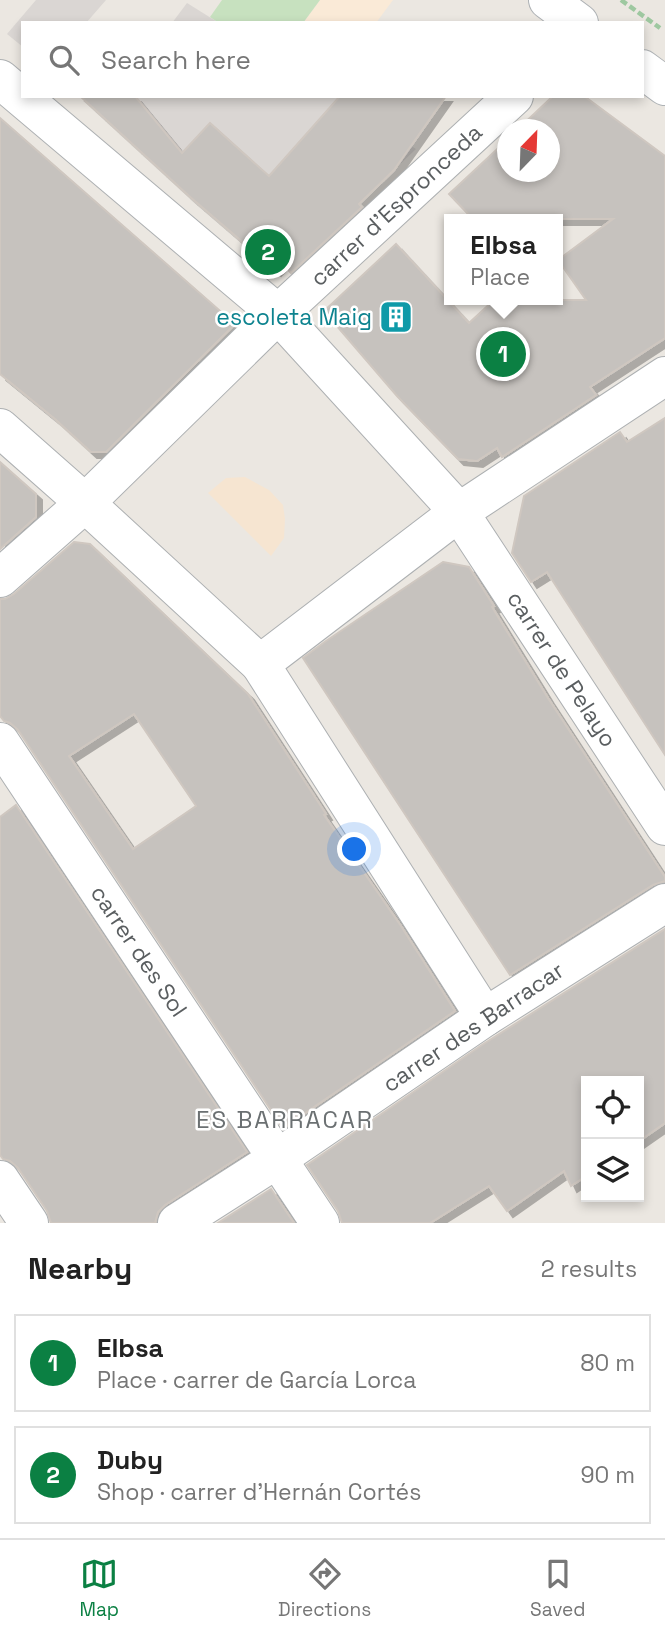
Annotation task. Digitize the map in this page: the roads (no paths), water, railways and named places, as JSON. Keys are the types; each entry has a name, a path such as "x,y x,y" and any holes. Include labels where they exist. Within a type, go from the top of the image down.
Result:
{"street":[{"path":"548,0 576,21"},
{"path":"644,70 665,86"},
{"name":"carrer de Pelayo","path":"0,79 21,97"},
{"name":"carrer de Pelayo","path":"22,98 278,314 459,512 665,826"},
{"name":"carrer d'Espronceda","path":"0,578 85,503 278,314 512,98"},
{"path":"260,664 459,512 665,376"},
{"path":"0,428 260,664 485,1017"},
{"name":"carrer des Sol","path":"0,742 320,1223"},
{"name":"carrer des Barracar","path":"177,1223 277,1159 485,1017 665,903"},
{"path":"0,1180 29,1223"}],"place":[{"name":"Duby","path":"268,252"},
{"name":"escoleta Maig","path":"396,317"},
{"name":"Elbsa","path":"503,354"}],"district":[{"name":"ES BARRACAR","path":"285,1120"}]}
